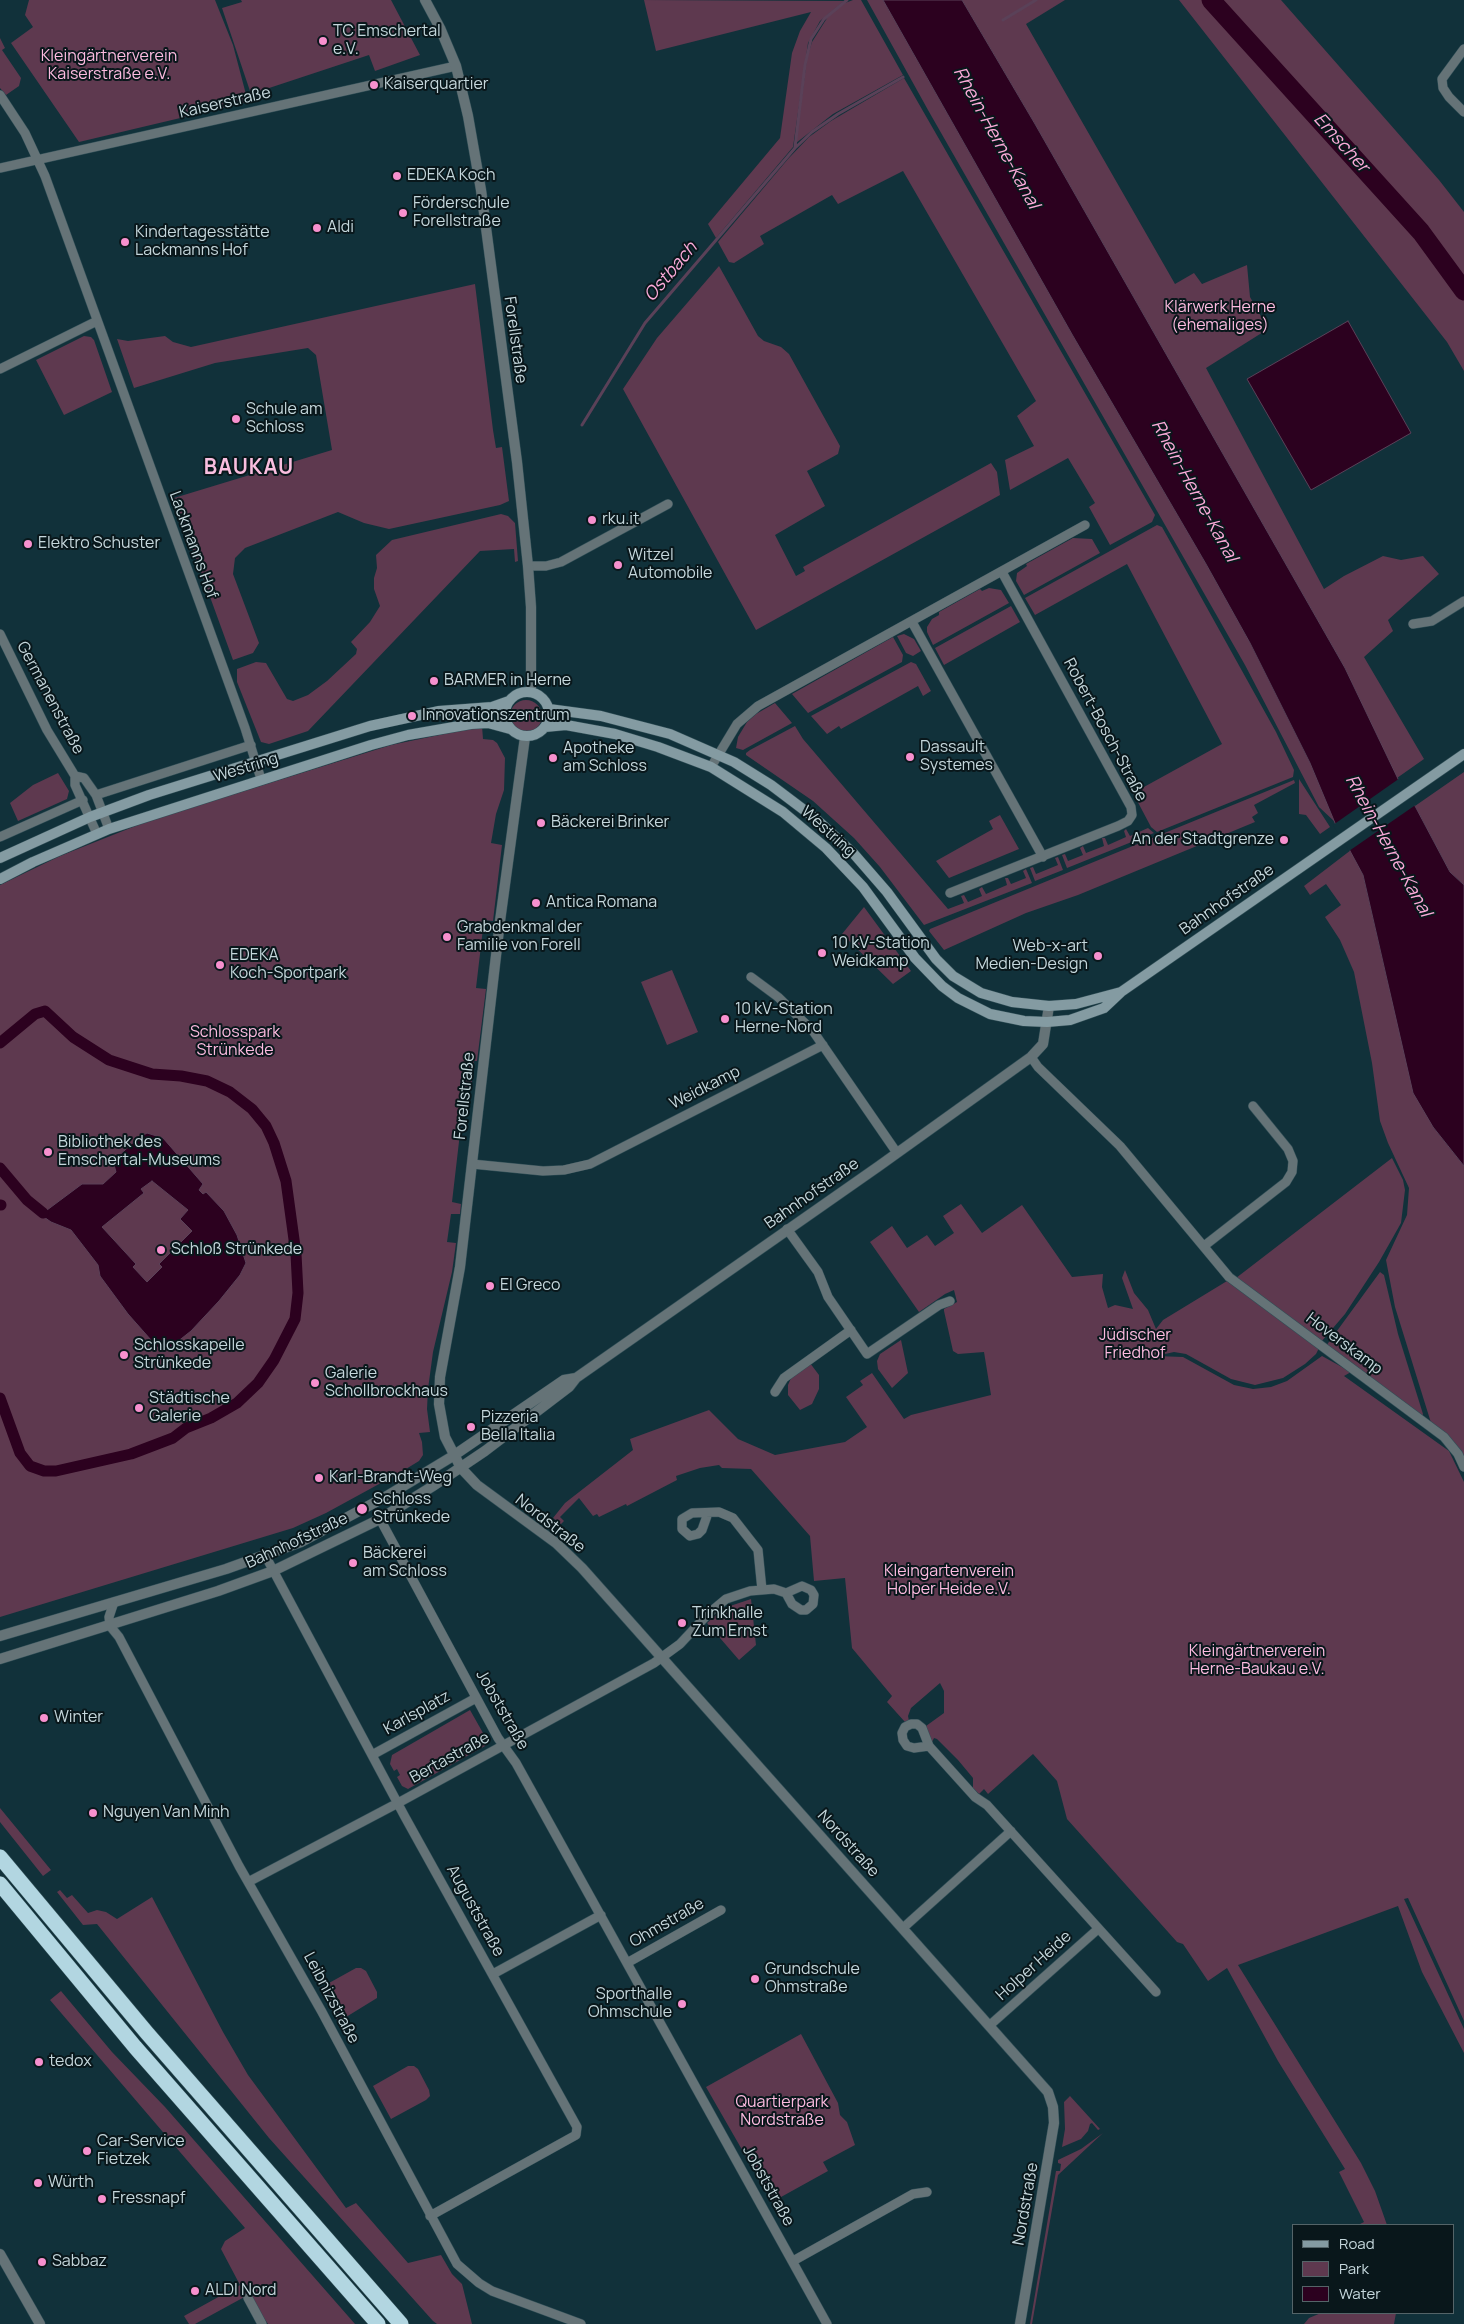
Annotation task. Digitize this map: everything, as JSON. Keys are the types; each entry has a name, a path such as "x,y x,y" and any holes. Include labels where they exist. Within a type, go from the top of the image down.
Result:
{"highway":[{"path":"0,1856 147,2034 401,2324"},
{"path":"0,1884 136,2047 378,2324"}],"main road":[{"path":"531,692 542,698 549,715 545,727 536,734 525,736 510,728 505,715 509,701 519,694 531,692"},
{"name":"Westring","path":"0,858 90,817 149,795 393,720 452,709 492,707 509,701"},
{"name":"Westring","path":"548,709 601,716 639,724 670,734 734,762 790,798 835,836 873,876 936,960 953,976 981,993 1012,1002 1049,1006 1076,1004 1121,992"},
{"name":"Westring","path":"0,879 109,828 261,779 408,735 488,722 510,728"},
{"name":"Westring","path":"545,727 566,725 615,734 658,747 711,767 770,803 826,848 863,887 915,958 942,986 958,998 990,1014 1024,1021 1047,1022"},
{"name":"Bahnhofstraße","path":"1047,1022 1070,1020 1093,1013 1113,1001 1121,992 1464,754"}],"street":[{"name":"Forellstraße","path":"425,0 440,28 456,66 468,116 481,190 517,462 528,566 531,615 531,692"},
{"path":"1464,49 1442,79 1443,88 1448,97 1464,112"},
{"name":"Kaiserstraße","path":"0,168 456,66"},
{"name":"Lackmanns Hof","path":"0,95 25,133 38,160 251,745 261,779"},
{"path":"0,369 97,321"},
{"path":"528,566 546,566 562,562 668,504"},
{"path":"711,767 717,754 740,720 758,706 1086,525"},
{"name":"Robert-Bosch-Straße","path":"950,894 1118,826 1128,821 1132,815 1131,807 1002,572"},
{"path":"1413,624 1432,621 1464,601"},
{"path":"912,622 1043,857"},
{"name":"Germanenstraße","path":"0,634 46,730 75,776 75,785 97,834"},
{"name":"Forellstraße","path":"453,1456 441,1421 439,1404 440,1377 460,1267 499,930 525,736"},
{"name":"Westring","path":"96,795 251,745"},
{"name":"Germanenstraße","path":"75,776 84,778 96,795 109,828"},
{"path":"0,837 83,800"},
{"path":"751,977 813,1031 897,1153"},
{"name":"Bahnhofstraße","path":"0,1659 110,1626 273,1571 380,1518 461,1468 569,1387 576,1378 1031,1057 1043,1044 1049,1006"},
{"name":"Weidkamp","path":"472,1164 543,1171 564,1170 590,1164 823,1044"},
{"name":"Hoverskamp","path":"1031,1057 1038,1067 1120,1146 1238,1285 1444,1437 1458,1454 1464,1467"},
{"path":"1204,1246 1286,1182 1292,1172 1293,1161 1288,1149 1253,1106"},
{"path":"788,1229 818,1272 828,1298 867,1354 939,1305 950,1301"},
{"path":"775,1392 784,1378 851,1330"},
{"name":"Bahnhofstraße","path":"0,1636 265,1555 301,1542 353,1516 453,1456 564,1380 576,1378"},
{"name":"Nordstraße","path":"453,1456 461,1468 483,1490 569,1555 663,1657 1048,2092 1053,2107 1052,2140 1020,2324"},
{"path":"708,1513 719,1512 733,1518 758,1550 762,1590"},
{"name":"Jobststraße","path":"380,1518 476,1698 503,1746 516,1763 827,2324"},
{"name":"Auguststraße","path":"265,1555 398,1804 577,2127 576,2135 430,2216"},
{"name":"Bertastraße","path":"250,1881 398,1804 663,1657 680,1644 708,1614 726,1599 738,1594 762,1590 774,1589 786,1593"},
{"path":"110,1626 108,1617 114,1602"},
{"name":"Leibnizstraße","path":"110,1626 119,1637 200,1794 331,2028 457,2264 479,2283 492,2291 581,2324"},
{"name":"Karlsplatz","path":"372,1755 476,1698"},
{"path":"929,1746 975,1797 987,1804 1156,1992"},
{"path":"903,1928 1011,1831"},
{"name":"Ohmstraße","path":"628,1963 721,1910"},
{"path":"493,1974 601,1915"},
{"name":"Holper Heide","path":"990,2026 1098,1929"},
{"path":"793,2261 913,2194 927,2192"},
{"path":"0,2254 40,2324"},
{"path":"248,2298 262,2324"}],"green space":[{"name":"Kleingärtnerverein Kaiserstraße e.V.","path":"29,0 215,0 233,45 248,102 79,142 11,43 33,27 25,15"},
{"name":"TC Emschertal e.V.","path":"241,0 391,0 420,55 375,71 369,55 251,94 222,8 242,2"},
{"path":"644,0 844,1 820,21 808,43 793,147 716,238 708,224 780,138 792,53 800,31 811,12 656,51"},
{"path":"861,0 903,75 833,114 796,143 807,58 812,42 829,15 845,3"},
{"path":"867,0 883,0 1073,336 1206,564 1250,643 1310,763 1335,822 1319,807 1245,665"},
{"name":"Klärwerk Herne (ehemaliges)","path":"962,0 1065,0 1026,24 1175,284 1194,273 1202,284 1247,265 1250,297 1268,329 1206,368 1324,589 1344,576 1383,556 1401,560 1423,556 1439,574 1388,620 1393,631 1364,657 1424,759 1397,778 1345,668 1035,124"},
{"path":"1179,0 1281,0 1439,180 1464,212 1464,371 1447,342"},
{"path":"0,38 5,48 2,50 21,78 19,86 6,95 0,88"},
{"path":"904,78 1155,515 1152,522 1110,545 1089,507 1095,503 1068,458 1010,490 1005,460 1034,446 1017,416 1036,401 903,171 838,204 832,195 760,236 764,244 734,263 729,262 718,242 809,137 831,121"},
{"path":"719,266 758,336 764,341 781,347 789,354 840,446 838,454 807,471 825,506 775,535 796,576 805,571 803,567 991,463 997,472 1000,495 756,630 623,389 657,338"},
{"path":"475,284 493,430 496,448 502,447 509,501 500,505 389,529 364,523 338,512 245,548 235,558 233,574 259,643 253,653 233,660 174,498 332,450 316,355 308,348 215,363 134,388 117,339 128,341 165,336 173,342 191,347"},
{"path":"84,336 91,337 94,340 112,392 64,415 36,360"},
{"path":"501,514 508,516 515,523 518,561 515,562 514,549 480,551 308,731 269,744 261,742 237,682 237,669 256,662 266,663 287,699 293,701 308,695 327,681 356,654 357,649 351,642 370,622 380,606 374,589 374,578 377,568 376,555 392,540"},
{"path":"1157,525 1162,527 1276,732 1294,770 1293,777 1157,832 1151,827 1133,793 1222,744 1127,564 1035,615 1025,598"},
{"path":"1073,538 1092,539 1100,553 1024,595 1016,581 1017,573 1027,566 1026,564"},
{"path":"989,588 1001,590 1009,603 933,645 927,632 927,627 932,619 939,615 939,612 980,589 982,591"},
{"path":"1011,606 1020,622 944,665 935,648"},
{"path":"904,634 914,639 921,651 913,656 906,653 897,636"},
{"path":"893,637 903,655 902,662 808,713 792,694"},
{"path":"911,662 916,664 931,691 923,696 918,686 841,729 839,726 827,734 811,716"},
{"path":"526,700 538,704 542,716 538,728 526,732 514,728 510,716 514,704"},
{"path":"775,703 792,723 743,750 736,748 738,737 747,722 756,714"},
{"name":"Schlosspark Strünkede","path":"482,726 483,739 493,740 497,743 505,758 504,790 496,814 491,843 502,845 493,921 484,920 476,988 486,989 477,1061 474,1061 471,1090 465,1090 452,1202 461,1204 460,1214 451,1214 447,1242 456,1243 452,1272 433,1352 427,1409 430,1432 419,1433 423,1455 419,1461 401,1472 326,1513 293,1528 0,1617 0,885 60,856 148,821 391,745"},
{"path":"795,726 803,739 948,909 964,903 961,896 964,895 968,902 982,896 979,889 982,887 986,894 1007,885 1005,878 1008,878 1011,884 1026,878 1023,871 1026,869 1032,883 924,925 880,867 854,838 813,801 746,755 750,750"},
{"path":"1464,772 1464,885 1450,872 1415,806"},
{"path":"58,773 69,791 67,799 18,821 10,803 33,785"},
{"path":"1299,779 1330,827 1320,834 1306,815 1299,814"},
{"path":"1294,780 1295,783 1254,805 1258,813 1252,817 1255,822 1078,895 1026,913 944,950 929,931 930,929"},
{"path":"1000,815 1019,849 949,878 936,861 993,829 989,821"},
{"path":"1148,828 1154,833 1067,868 1062,855 1065,854 1068,861 1083,855 1080,848 1083,846 1086,853 1104,846 1102,838 1105,838 1108,845 1126,837 1124,831 1126,829 1130,836"},
{"path":"1351,850 1363,875 1387,980 1433,1127 1464,1166 1464,1459 1432,1426 1395,1307 1386,1260 1407,1215 1409,1188 1380,1121 1372,1063 1354,972 1340,940 1325,917 1341,905 1326,884 1310,895 1304,886"},
{"path":"1058,857 1063,870 1035,881 1030,868 1033,867 1036,874 1058,865 1055,858"},
{"path":"864,907 911,971 893,984 842,934"},
{"path":"672,970 698,1032 667,1045 641,982"},
{"path":"1392,1158 1403,1180 1405,1190 1401,1223 1379,1262 1345,1314 1321,1342 1236,1278"},
{"path":"961,1204 982,1233 1022,1205 1072,1277 1103,1274 1102,1287 1108,1308 1115,1305 1133,1309 1122,1278 1125,1270 1134,1293 1148,1310 1156,1329 1163,1320 1227,1281 1319,1348 1316,1354 1305,1364 1283,1378 1255,1385 1231,1379 1186,1354 1174,1352 1156,1356 1183,1357 1234,1385 1253,1389 1271,1387 1287,1381 1322,1356 1351,1372 1344,1376 1449,1451 1464,1482 1464,2021 1408,1898 1404,1899 1464,2029 1464,2053 1422,1972 1398,1906 1238,1965 1361,2163 1375,2191 1387,2224 1360,2224 1364,2222 1339,2172 1345,2169 1278,2061 1227,1968 1208,1981 1183,1944 1177,1942 1067,1819 1057,1781 1033,1754 988,1794 984,1789 979,1794 973,1788 973,1778 958,1760 937,1739 934,1738 932,1742 930,1741 926,1726 944,1713 944,1691 940,1683 911,1708 908,1716 909,1721 905,1722 887,1702 892,1696 852,1648 845,1578 814,1581 810,1536 751,1469 722,1468 719,1465 700,1468 676,1476 677,1480 627,1506 626,1504 599,1517 597,1514 593,1516 579,1498 560,1517 564,1521 561,1524 553,1518 565,1503 633,1450 630,1439 709,1410 738,1439 775,1455 845,1442 867,1427 846,1397 863,1385 860,1381 872,1373 904,1419 911,1415 991,1395 984,1352 958,1354 953,1351 944,1309 957,1302 954,1290 919,1312 870,1242 892,1226 907,1248 927,1235 935,1246 954,1233 943,1216"},
{"path":"1380,1272 1384,1275 1398,1334 1423,1414 1422,1417 1326,1346"},
{"path":"901,1340 908,1373 892,1388 878,1369 877,1361 880,1354"},
{"path":"810,1363 819,1375 819,1389 812,1404 800,1410 788,1395 788,1385 791,1378"},
{"path":"751,1599 756,1645 739,1660 707,1623 724,1608"},
{"path":"470,1710 487,1740 485,1746 408,1789 402,1786 397,1777 400,1775 397,1769 394,1771 390,1764 392,1755"},
{"path":"0,1808 51,1870 43,1876 0,1822"},
{"path":"60,1890 67,1898 72,1895 88,1913 97,1910 106,1912 117,1919 152,1897 223,2032 248,2075 346,2208 356,2203 408,2263 441,2255 452,2274 462,2284 472,2324 437,2324 433,2321 269,2138 97,1924 83,1925 57,1892"},
{"path":"356,1968 366,1971 377,1992 377,1998 338,2022 320,1988"},
{"path":"61,1991 112,2052 165,2107 355,2324 268,2324 248,2295 195,2324 189,2324 184,2316 240,2285 221,2249 225,2241 245,2228 50,2000"},
{"name":"Quartierpark Nordstraße","path":"801,2034 838,2103 840,2115 847,2122 855,2145 823,2162 828,2171 772,2202 706,2087"},
{"path":"408,2066 414,2066 418,2069 429,2090 430,2096 391,2119 373,2086"},
{"path":"1070,2096 1100,2129 1098,2130 1092,2123 1081,2139 1062,2147 1065,2129 1064,2102"},
{"path":"1103,2133 1058,2175 1032,2324 1030,2324 1056,2171 1060,2171 1061,2164 1058,2163 1058,2160 1081,2149"},
{"path":"1319,2314 1396,2314 1394,2324 1304,2324 1309,2318"}],"water":[{"name":"Rhein-Herne-Kanal","path":"883,0 962,0 1035,124 1345,668 1399,781 1415,806 1450,872 1464,885 1464,1166 1433,1127 1413,1093 1363,875 1335,823 1310,763 1250,643 1206,564 1073,336"},
{"path":"1348,321 1411,433 1311,490 1247,379"},
{"path":"147,1133 163,1138 203,1184 199,1190 203,1194 206,1192 224,1211 237,1235 246,1263 240,1275 219,1301 191,1331 167,1350 159,1349 128,1314 100,1276 98,1265 71,1230 51,1222 44,1217 43,1213 82,1184 103,1184 116,1172 113,1161 137,1139","holes":["152,1181 188,1210 180,1219 192,1231 159,1264 162,1267 147,1282 133,1267 136,1264 102,1227 144,1193 141,1189"]}],"pier":[{"path":"1400,778 1417,804 1349,851 1333,825"}],"waterway":[{"name":"Ostbach","path":"795,147 805,65 811,39 824,19 847,0"},
{"name":"Ostbach","path":"1003,20 1036,0"},
{"name":"Emscher","path":"1211,0 1421,232 1464,291"},
{"name":"Ostbach","path":"582,425 645,323 795,148 812,132 838,114 903,77"},
{"path":"0,1043 35,1014 45,1011 73,1037 109,1060 152,1074 181,1076 207,1081 230,1092 252,1109 266,1126 274,1143 286,1181 296,1254 298,1293 295,1319 274,1360 258,1383 237,1403 211,1418 186,1428 173,1438 131,1454 56,1471 44,1471 30,1466 20,1453 0,1398"},
{"path":"0,1168 27,1200 43,1213"}],"place":[{"name":"TC Emschertal e.V.","path":"323,41"},
{"name":"Kaiserquartier","path":"374,85"},
{"name":"EDEKA Koch","path":"397,176"},
{"name":"Förderschule Forellstraße","path":"403,213"},
{"name":"Aldi","path":"317,228"},
{"name":"Kindertagesstätte Lackmanns Hof","path":"125,242"},
{"name":"Schule am Schloss","path":"236,419"},
{"name":"rku.it","path":"592,520"},
{"name":"Elektro Schuster","path":"28,544"},
{"name":"Witzel Automobile","path":"618,565"},
{"name":"BARMER in Herne","path":"434,681"},
{"name":"Innovationszentrum","path":"412,716"},
{"name":"Dassault Systemes","path":"910,757"},
{"name":"Apotheke am Schloss","path":"553,758"},
{"name":"Bäckerei Brinker","path":"541,823"},
{"name":"An der Stadtgrenze","path":"1284,840"},
{"name":"Antica Romana","path":"536,903"},
{"name":"Grabdenkmal der Familie von Forell","path":"447,937"},
{"name":"10 kV-Station Weidkamp","path":"822,953"},
{"name":"Web-x-art Medien-Design","path":"1098,956"},
{"name":"EDEKA Koch-Sportpark","path":"220,965"},
{"name":"10 kV-Station Herne-Nord","path":"725,1019"},
{"name":"Bibliothek des Emschertal-Museums","path":"48,1152"},
{"name":"Schloß Strünkede","path":"161,1250"},
{"name":"El Greco","path":"490,1286"},
{"name":"Schlosskapelle Strünkede","path":"124,1355"},
{"name":"Galerie Schollbrockhaus","path":"315,1383"},
{"name":"Städtische Galerie","path":"139,1408"},
{"name":"Pizzeria Bella Italia","path":"471,1427"},
{"name":"Karl-Brandt-Weg","path":"319,1478"},
{"name":"Schloss Strünkede","path":"362,1509"},
{"name":"Bäckerei am Schloss","path":"353,1563"},
{"name":"Trinkhalle Zum Ernst","path":"682,1623"},
{"name":"Winter","path":"44,1718"},
{"name":"Nguyen Van Minh","path":"93,1813"},
{"name":"Grundschule Ohmstraße","path":"755,1979"},
{"name":"Sporthalle Ohmschule","path":"682,2004"},
{"name":"tedox","path":"39,2062"},
{"name":"Car-Service Fietzek","path":"87,2151"},
{"name":"Würth","path":"38,2183"},
{"name":"Fressnapf","path":"102,2199"},
{"name":"Sabbaz","path":"42,2262"},
{"name":"ALDI Nord","path":"195,2291"}],"district":[{"name":"BAUKAU","path":"249,468"}],"park label":[{"name":"Jüdischer Friedhof","path":"1135,1345"},
{"name":"Kleingartenverein Holper Heide e.V.","path":"949,1581"},
{"name":"Kleingärtnerverein Herne-Baukau e.V.","path":"1257,1661"}]}
